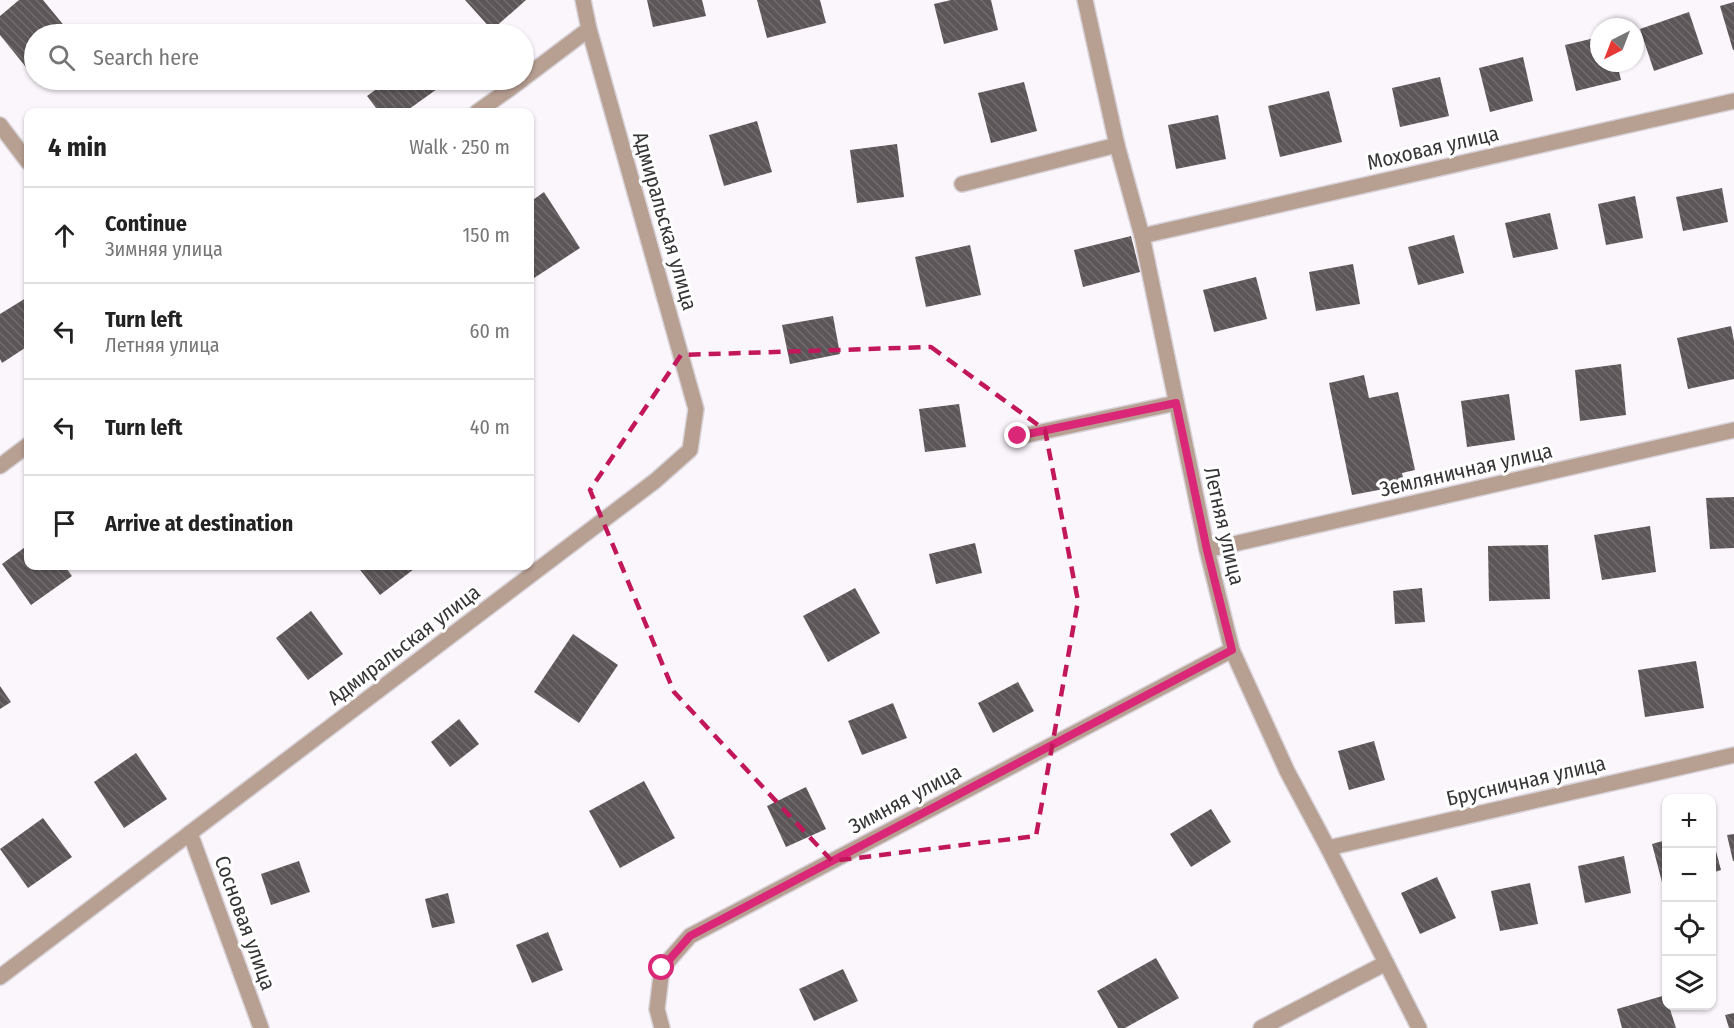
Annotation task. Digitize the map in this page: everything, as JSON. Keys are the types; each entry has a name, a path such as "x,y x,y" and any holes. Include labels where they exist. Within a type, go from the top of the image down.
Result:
{"street":[{"name":"Адмиральская улица","path":"0,977 656,481 690,450 696,409 583,0"},
{"name":"Летняя улица","path":"1085,0 1117,145 1142,236 1207,550 1232,650 1287,771 1419,1028"},
{"path":"534,71 590,29"},
{"path":"483,108 508,90"},
{"name":"Моховая улица","path":"1142,236 1734,101"},
{"path":"0,125 24,157"},
{"path":"962,184 1117,145"},
{"path":"1018,436 1176,403"},
{"name":"Земляничная улица","path":"1207,550 1734,430"},
{"path":"0,466 24,448"},
{"name":"Зимняя улица","path":"662,1028 657,1009 662,968 690,936 1232,650"},
{"name":"Брусничная улица","path":"1328,848 1734,755"},
{"name":"Сосновая улица","path":"190,833 261,1028"},
{"path":"1261,1028 1386,963"}],"highlighted area":[{"path":"931,347 1045,430 1078,601 1036,836 832,861 674,692 590,490 681,355"}],"building":[{"path":"19,0 43,0 63,24 24,24 24,65 0,35 0,16"},
{"path":"465,0 526,0 499,24 487,24"},
{"path":"647,0 702,0 706,16 653,27"},
{"path":"757,0 820,0 826,23 767,38"},
{"path":"951,0 991,0 998,30 944,44 934,4"},
{"path":"1734,2 1734,50 1733,50 1720,6"},
{"path":"1689,12 1703,54 1654,71 1644,41 1644,28"},
{"path":"1590,39 1590,72 1619,72 1621,80 1576,91 1565,45"},
{"path":"1523,57 1533,101 1490,112 1479,68"},
{"path":"1440,77 1449,116 1400,127 1392,88"},
{"path":"1024,82 1037,131 991,143 978,93"},
{"path":"375,90 436,90 411,108 376,108 367,96"},
{"path":"1329,91 1342,142 1280,157 1268,106"},
{"path":"1218,115 1226,159 1176,169 1168,125"},
{"path":"757,121 772,172 724,186 709,135"},
{"path":"897,144 904,197 857,203 850,150"},
{"path":"1722,188 1728,222 1683,231 1676,197"},
{"path":"544,192 580,248 534,278 534,199"},
{"path":"1635,196 1643,238 1606,245 1598,204"},
{"path":"1550,213 1558,249 1513,258 1505,223"},
{"path":"1454,235 1464,273 1418,285 1408,247"},
{"path":"1131,236 1140,272 1083,287 1074,250"},
{"path":"970,245 981,295 926,307 915,257"},
{"path":"1353,264 1360,304 1316,311 1309,272"},
{"path":"1256,277 1267,319 1214,332 1203,290"},
{"path":"24,299 24,349 2,363 0,359 0,314"},
{"path":"833,316 840,354 790,364 782,325"},
{"path":"1731,326 1734,341 1734,379 1688,389 1677,338"},
{"path":"1621,364 1626,415 1580,421 1575,370"},
{"path":"1364,375 1369,398 1398,392 1415,470 1402,473 1405,485 1352,495 1329,383"},
{"path":"1509,394 1515,440 1467,447 1461,401"},
{"path":"959,404 966,447 925,452 919,409"},
{"path":"1734,497 1734,548 1710,549 1706,498"},
{"path":"1650,526 1656,572 1602,580 1594,535"},
{"path":"975,543 982,573 936,584 929,554"},
{"path":"1548,545 1550,599 1489,601 1488,546"},
{"path":"24,548 24,570 68,570 72,576 31,605 2,564"},
{"path":"360,570 413,570 380,595"},
{"path":"855,588 880,633 828,662 803,616"},
{"path":"1422,588 1425,622 1395,624 1393,591"},
{"path":"311,611 343,654 308,680 276,638"},
{"path":"573,634 618,665 579,723 534,692"},
{"path":"1696,661 1704,708 1645,717 1638,670"},
{"path":"1018,682 1034,711 993,733 978,703"},
{"path":"0,686 11,702 0,709"},
{"path":"893,703 907,738 862,755 848,721"},
{"path":"459,719 479,744 450,767 431,742"},
{"path":"1374,741 1385,780 1349,790 1338,751"},
{"path":"136,753 167,799 124,828 94,782"},
{"path":"644,781 675,838 620,868 589,811"},
{"path":"806,787 826,829 786,847 767,806"},
{"path":"1211,809 1231,842 1191,867 1170,834"},
{"path":"43,818 72,857 28,888 0,849"},
{"path":"1734,834 1734,861 1733,861 1727,835"},
{"path":"1662,841 1662,882 1652,844"},
{"path":"1716,851 1721,870 1716,872"},
{"path":"1624,856 1631,893 1585,903 1578,866"},
{"path":"299,861 310,892 271,905 261,874"},
{"path":"1437,877 1456,918 1420,934 1401,893"},
{"path":"1530,883 1538,924 1500,931 1491,891"},
{"path":"448,893 455,923 432,928 425,899"},
{"path":"548,932 563,970 532,983 516,945"},
{"path":"1156,958 1179,998 1125,1028 1118,1028 1097,991"},
{"path":"843,969 858,1001 814,1021 799,989"},
{"path":"1662,996 1662,1010 1670,1010 1676,1028 1622,1028 1617,1009"},
{"path":"1734,1013 1734,1028 1729,1028 1725,1015"}],"route":[{"path":"662,968 690,936 1232,650 1207,550 1176,403 1018,436"}]}
